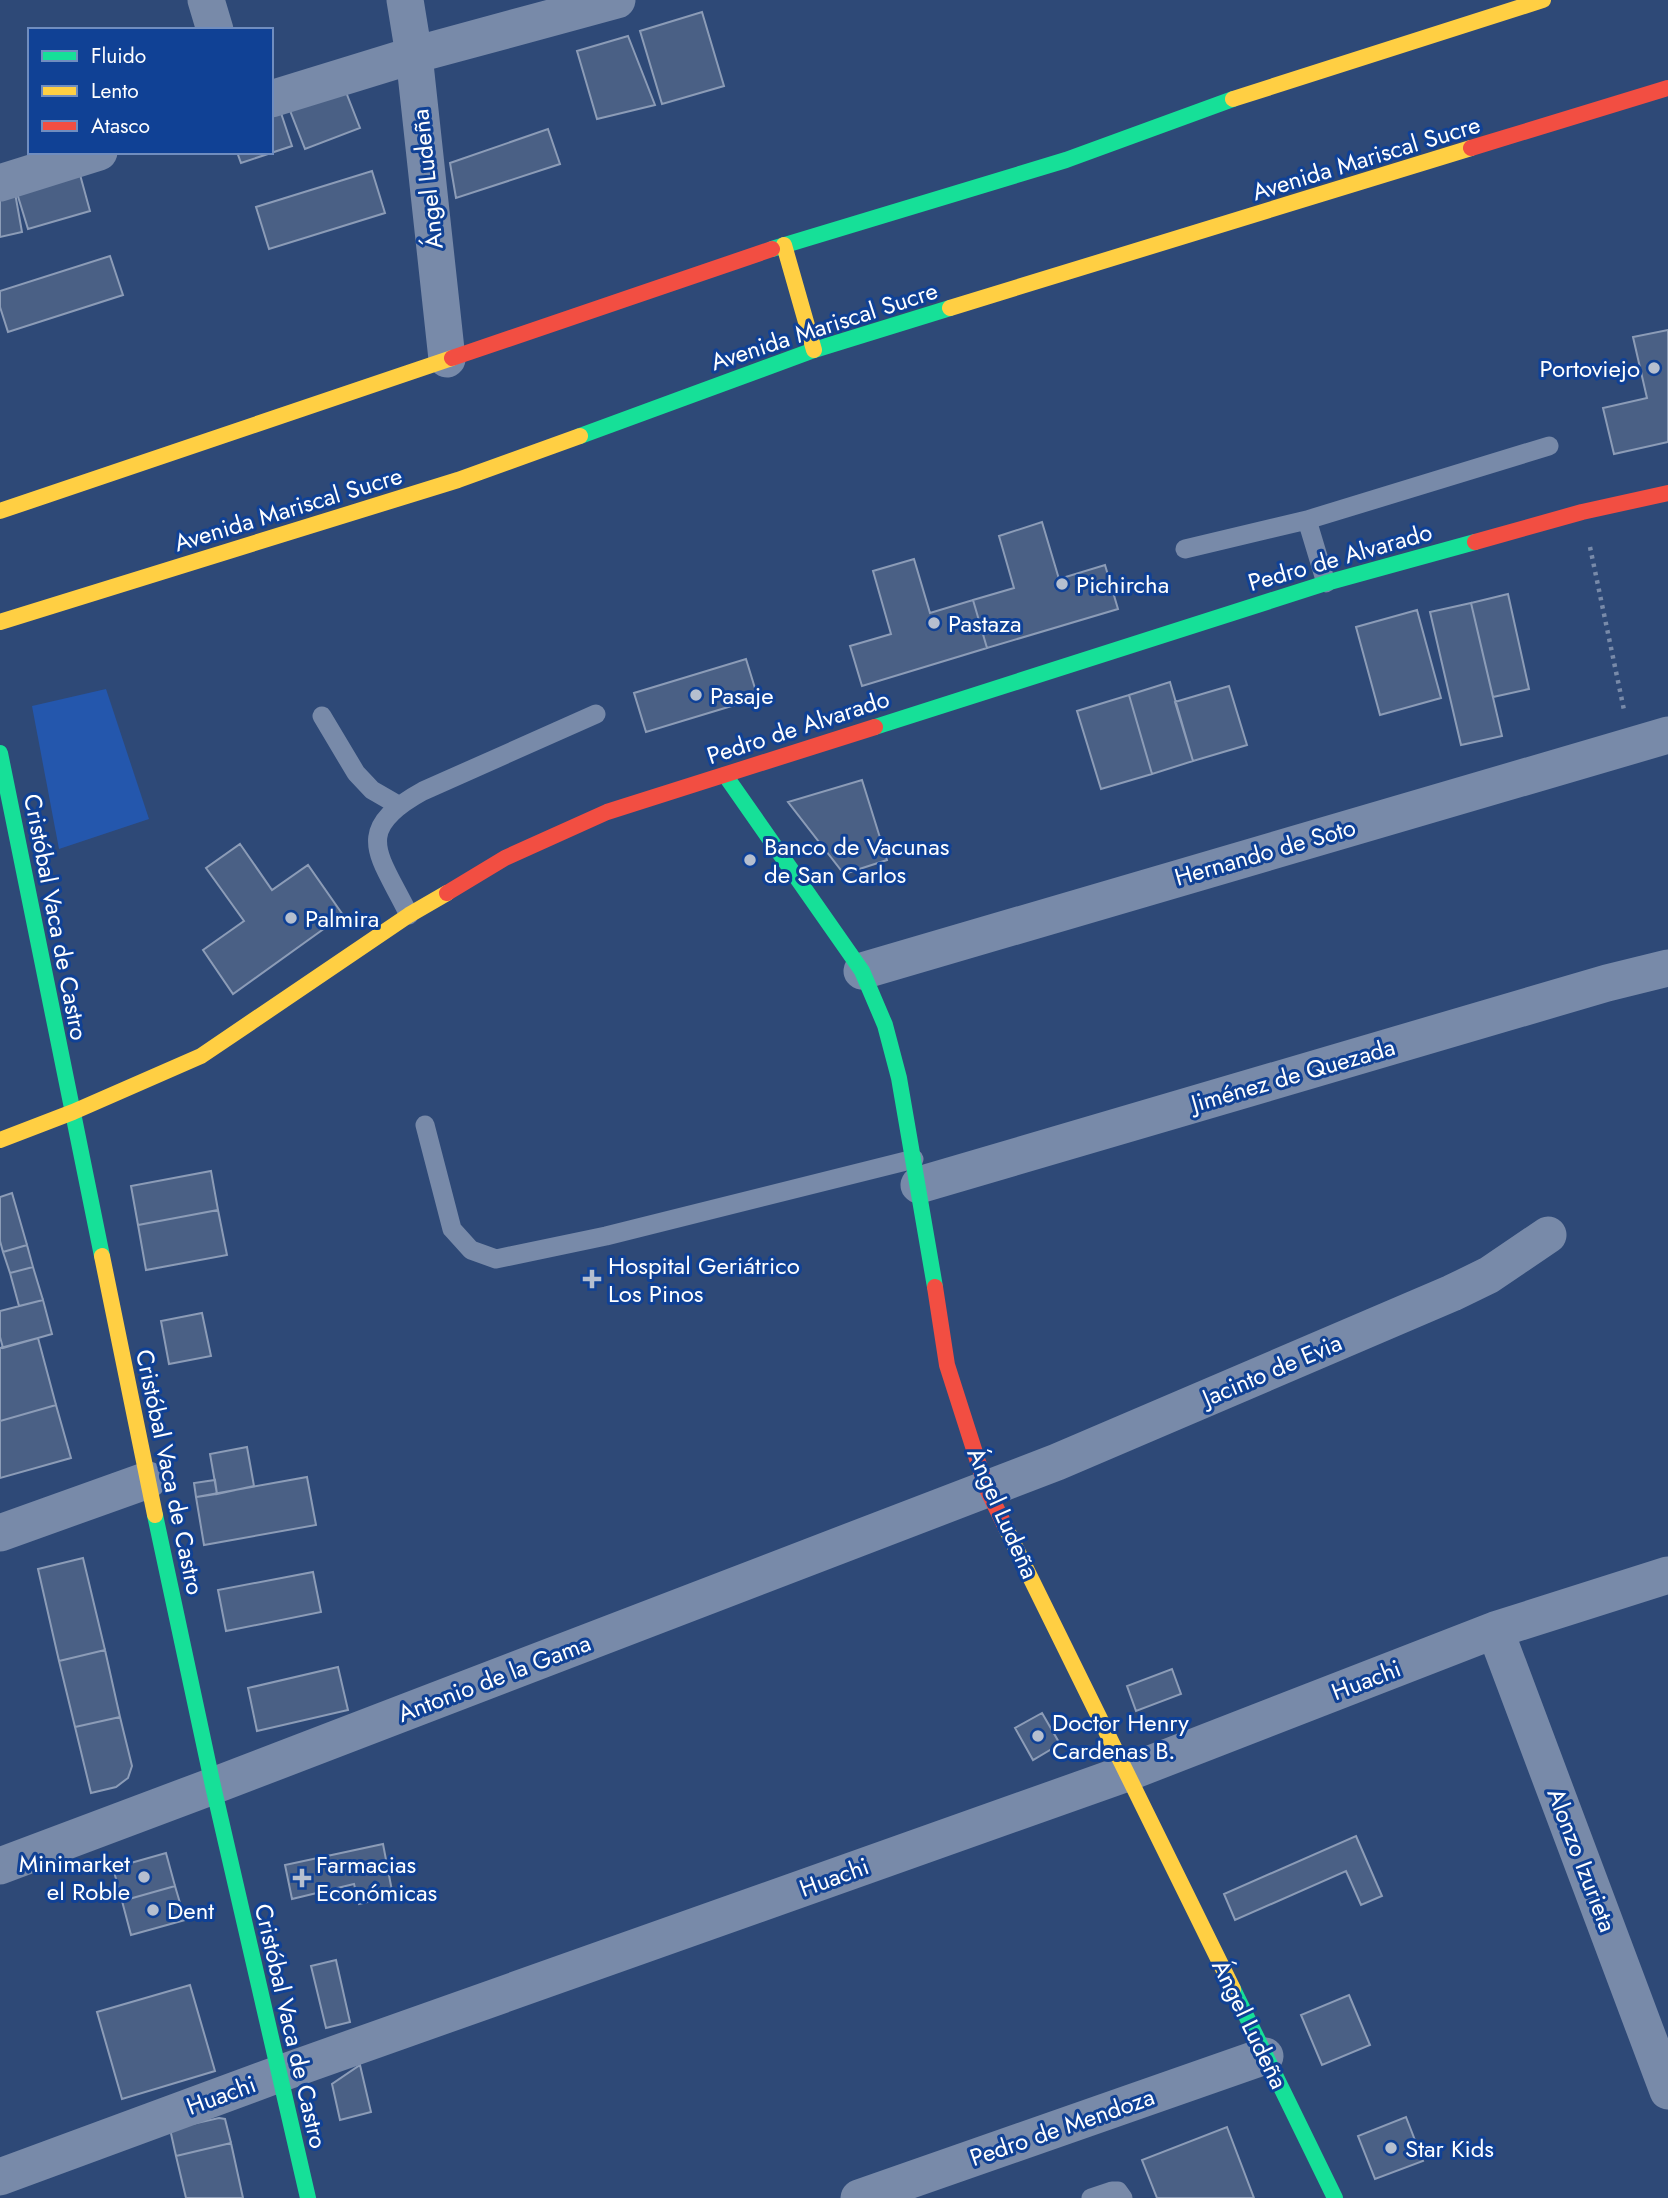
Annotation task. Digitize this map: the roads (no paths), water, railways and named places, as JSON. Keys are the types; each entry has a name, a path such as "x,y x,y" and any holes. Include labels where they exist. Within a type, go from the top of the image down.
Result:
{"main road":[{"path":"0,511 783,245 1066,160 1239,97 1543,0"},
{"name":"Avenida Mariscal Sucre","path":"0,622 458,480 814,350 1668,88"},
{"path":"783,245 814,350"},
{"name":"Pedro de Alvarado","path":"0,1140 73,1112 201,1056 410,915 505,858 607,812 1326,583 1583,512 1668,493"},
{"name":"Cristóbal Vaca de Castro","path":"0,753 213,1786 307,2198"},
{"name":"Ángel Ludeña","path":"725,775 862,971 885,1025 899,1078 917,1172 947,1365 986,1488 1335,2198"}],"street":[{"path":"206,0 214,28"},
{"name":"Ángel Ludeña","path":"405,0 414,55 447,359"},
{"path":"273,98 414,55 617,0"},
{"path":"0,183 93,154"},
{"name":"Hernando de Soto","path":"862,971 1668,735"},
{"name":"Jiménez de Quezada","path":"917,1172 1668,968"},
{"name":"Jacinto de Evia","path":"986,1488 1057,1462 1452,1293 1489,1275 1548,1236"},
{"path":"0,1533 148,1480"},
{"name":"Antonio de la Gama","path":"0,1866 986,1488"},
{"name":"Huachi","path":"0,2178 279,2074 1127,1773 1495,1630 1668,1575"},
{"name":"Alonzo Izurieta","path":"1495,1630 1668,2091"},
{"name":"Pedro de Mendoza","path":"859,2198 1265,2056"}],"lane":[{"path":"1185,549 1307,520 1549,446"},
{"path":"1307,520 1326,583"},
{"path":"410,915 376,849 381,823 398,805 479,765 596,714"},
{"path":"322,716 356,773 372,790 398,805"},
{"path":"425,1125 452,1229 471,1250 496,1259 917,1172"},
{"path":"1091,2198 1112,2191 1118,2192 1123,2198"}],"place":[{"name":"Portoviejo","path":"1654,368"},
{"name":"Pichircha","path":"1062,584"},
{"name":"Pastaza","path":"934,623"},
{"name":"Pasaje","path":"696,695"},
{"name":"Banco de Vacunas de San Carlos","path":"750,860"},
{"name":"Palmira","path":"291,918"},
{"name":"Hospital Geriátrico Los Pinos","path":"592,1279"},
{"name":"Doctor Henry Cardenas B.","path":"1038,1736"},
{"name":"Minimarket el Roble","path":"144,1877"},
{"name":"Farmacias Económicas","path":"302,1878"},
{"name":"Dent","path":"153,1910"},
{"name":"Star Kids","path":"1391,2148"}]}
